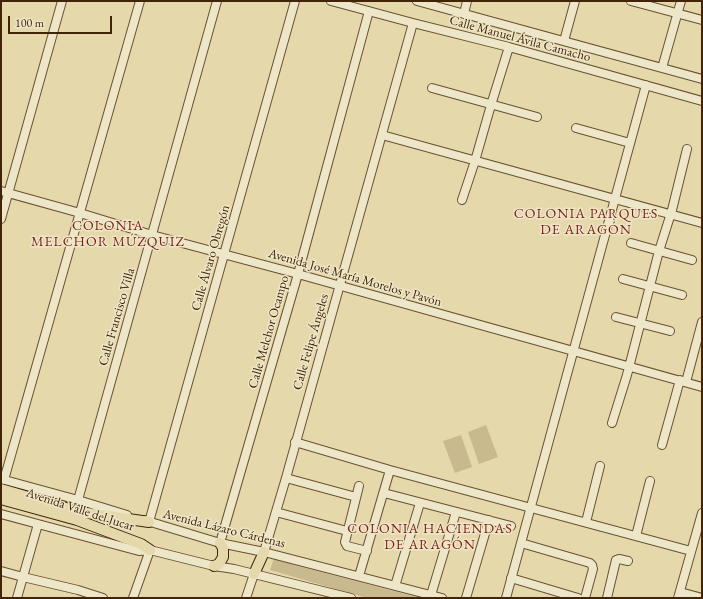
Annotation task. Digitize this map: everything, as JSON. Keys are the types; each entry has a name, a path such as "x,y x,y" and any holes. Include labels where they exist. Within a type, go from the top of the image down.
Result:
{"main road":[{"name":"Avenida Valle del Jucar","path":"2,483 141,544 150,550"},
{"name":"Avenida Valle del Jucar","path":"1,499 78,516 149,522"},
{"path":"214,566 219,564 223,557 223,548 220,543"},
{"path":"254,574 264,552"}],"street":[{"path":"1,219 5,192 62,1"},
{"path":"2,483 140,1"},
{"name":"Calle Francisco Villa","path":"78,500 217,1"},
{"name":"Calle Álvaro Obregón","path":"149,522 295,1"},
{"name":"Calle Manuel Ávila Camacho","path":"331,1 360,5 370,12 509,48 702,101"},
{"name":"Calle Manuel Ávila Camacho","path":"417,1 702,79"},
{"path":"464,14 467,1"},
{"path":"564,41 575,1"},
{"path":"631,1 702,20"},
{"path":"662,68 681,1"},
{"name":"Calle Melchor Ocampo","path":"220,543 298,274 370,12"},
{"name":"Calle Felipe Ángeles","path":"264,552 413,24"},
{"path":"462,200 509,48"},
{"path":"506,598 646,85"},
{"path":"432,88 537,117"},
{"path":"576,128 630,143"},
{"path":"382,135 702,224"},
{"path":"612,423 629,366 687,149"},
{"name":"Avenida José María Morelos y Pavón","path":"5,192 152,235 298,274 702,387"},
{"path":"631,243 692,260"},
{"path":"622,279 682,295"},
{"path":"616,317 670,331"},
{"path":"662,445 702,322"},
{"path":"295,442 390,470 691,551"},
{"path":"586,522 600,466"},
{"path":"359,576 390,470"},
{"path":"286,478 356,497"},
{"path":"636,536 650,481"},
{"name":"Avenida Lázaro Cárdenas","path":"2,483 78,500 220,543 264,552 442,598"},
{"path":"359,486 345,541 346,545 367,551"},
{"path":"384,493 511,526"},
{"path":"396,586 420,503"},
{"path":"276,512 347,531"},
{"path":"431,595 456,512"},
{"path":"702,513 700,530 691,551 679,595 702,598"},
{"path":"1,514 139,551 150,550 351,598"},
{"path":"466,598 489,520"},
{"path":"17,598 38,524"},
{"path":"521,543 592,564 593,569 586,598"},
{"path":"134,598 150,550"},
{"path":"607,598 616,560 620,559 628,561"},
{"path":"1,571 77,594 103,598"},
{"path":"246,598 254,574"},
{"path":"511,578 578,598"}],"shaded area":[{"path":"486,425 498,457 479,464 468,432"},
{"path":"461,435 472,467 455,473 443,441"},
{"path":"274,558 294,565 420,598 367,598 270,570"}],"district":[{"name":"COLONIA PARQUES DE ARAGÓN","path":"586,222"},
{"name":"COLONIA MELCHOR MÚZQUIZ","path":"108,234"},
{"name":"COLONIA HACIENDAS DE ARAGÓN","path":"430,538"}]}
